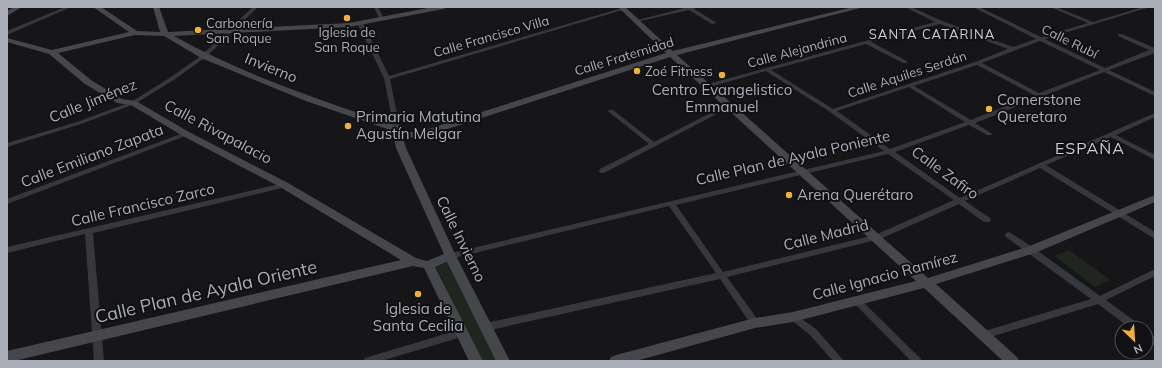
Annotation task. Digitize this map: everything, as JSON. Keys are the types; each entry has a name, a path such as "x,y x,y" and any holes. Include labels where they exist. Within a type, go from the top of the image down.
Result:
{"street":[{"path":"7,14 20,7"},
{"path":"52,13 60,7"},
{"path":"7,33 69,7"},
{"path":"96,7 135,33"},
{"path":"156,7 165,32"},
{"name":"Calle Jiménez","path":"7,145 79,123 133,103 173,78 204,56 256,7"},
{"path":"376,7 382,19"},
{"path":"52,52 135,33 147,34 165,32 230,31 360,23 382,19 417,9 444,7"},
{"name":"Calle Fraternidad","path":"398,132 420,135 671,54 861,7"},
{"path":"907,7 940,22 1013,48"},
{"name":"Calle Rubí","path":"975,7 1155,94"},
{"path":"1052,7 1092,23"},
{"name":"Calle Aquiles Serdán","path":"832,111 976,63 1040,39 1148,7"},
{"path":"622,8 728,106 877,237 1012,361"},
{"name":"Calle Francisco Villa","path":"387,78 622,8"},
{"path":"636,21 692,8 714,23"},
{"name":"Calle Alejandrina","path":"706,86 940,22"},
{"path":"360,23 387,78 398,132"},
{"name":"Invierno","path":"165,32 204,56 309,99 398,132"},
{"path":"1120,35 1155,50"},
{"name":"Calle Rivapalacio","path":"7,40 52,52 88,82 120,101 133,103 186,134 284,185 413,262"},
{"path":"866,42 905,62"},
{"name":"Calle Plan de Ayala Poniente","path":"428,265 450,256 891,151 971,122 1155,50"},
{"path":"976,63 1038,95"},
{"name":"Calle Zafiro","path":"766,69 891,151 986,220"},
{"path":"909,85 989,134"},
{"path":"602,171 728,106"},
{"path":"611,111 652,144"},
{"name":"Calle Madrid","path":"486,327 722,275 877,237 1042,166 1155,115"},
{"name":"Calle Invierno","path":"398,132 401,148 450,256 503,361"},
{"name":"Calle Emiliano Zapata","path":"7,202 186,134"},
{"path":"1112,134 1155,158"},
{"path":"1042,166 1155,236"},
{"name":"Calle Francisco Zarco","path":"7,250 284,185"},
{"name":"Calle Ignacio Ramírez","path":"616,361 755,323 793,317 926,283 1032,250 1155,198"},
{"path":"671,203 755,323"},
{"path":"89,231 99,361"},
{"path":"1009,235 1032,250 1125,320"},
{"path":"413,262 428,265 476,361"},
{"name":"Calle Plan de Ayala Oriente","path":"7,357 413,262"},
{"path":"984,335 1099,300 1155,272"},
{"path":"857,301 917,361"},
{"path":"793,317 812,332 839,361"},
{"path":"368,361 462,333"}],"shaded area":[{"path":"1069,250 1110,280 1095,287 1054,256"},
{"path":"447,263 497,361 481,361 436,267"}],"place":[{"name":"Iglesia de San Roque","path":"347,18"},
{"name":"Carbonería San Roque","path":"198,30"},
{"name":"Zoé Fitness","path":"637,71"},
{"name":"Centro Evangelistico Emmanuel","path":"722,75"},
{"name":"Cornerstone Queretaro","path":"989,109"},
{"name":"Primaria Matutina Agustín Melgar","path":"348,126"},
{"name":"Arena Querétaro","path":"789,195"},
{"name":"Iglesia de Santa Cecilia","path":"418,294"}],"district":[{"name":"SANTA CATARINA","path":"932,34"},
{"name":"ESPAÑA","path":"1090,148"}]}
